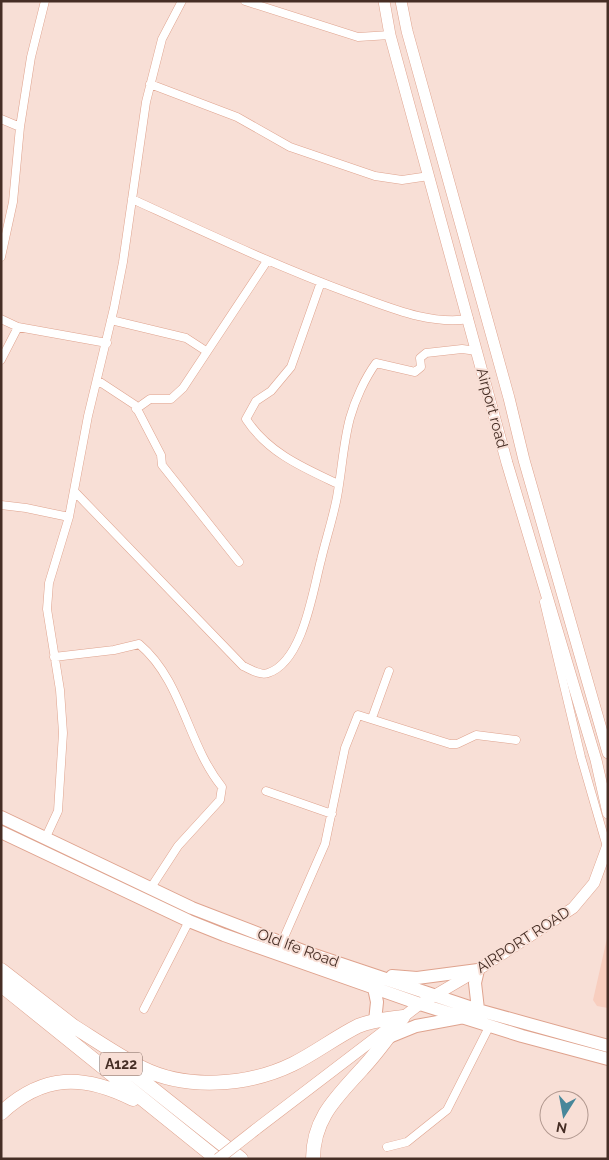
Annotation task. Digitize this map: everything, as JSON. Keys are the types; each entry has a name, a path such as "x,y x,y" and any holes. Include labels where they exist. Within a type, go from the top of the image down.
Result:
{"highway":[{"name":"A122","path":"1,970 241,1159"},
{"name":"A122","path":"1,985 218,1159"},
{"path":"70,1024 142,1068 155,1073 181,1080 226,1082 262,1076 280,1070 359,1026 375,1021 403,1017"},
{"path":"313,1159 315,1137 327,1107 389,1037 403,1017"},
{"path":"1,1113 6,1104 40,1086 74,1082 96,1083 137,1101 170,1121"}],"main road":[{"name":"Airport road","path":"384,1 390,35 507,463 596,760 608,813"},
{"name":"Airport road","path":"401,1 427,105 566,610 608,753"},
{"path":"553,615 566,610"},
{"name":"Old Ife Road","path":"1,817 192,908 433,995 483,1019 608,1060"},
{"name":"Old Ife Road","path":"1,832 189,921 374,988 464,1017 483,1019 608,1046"},
{"path":"604,869 607,846"},
{"name":"AIRPORT ROAD","path":"218,1159 420,1004 478,970 573,908 586,895 604,869"},
{"path":"377,975 417,978 478,970 475,982 483,1019"},
{"path":"374,988 377,1002 375,1021"},
{"path":"389,1037 416,1026 464,1017"}],"street":[{"path":"1,257 13,202 20,127 31,57 45,1"},
{"path":"45,839 58,812 63,733 47,609 49,583 75,492 88,416 112,320 150,84 162,39 182,1"},
{"path":"245,1 358,37 390,35"},
{"path":"150,84 236,117 290,147 375,176 402,180 429,176"},
{"path":"1,120 20,127"},
{"path":"132,199 267,261 408,314 451,322 469,319"},
{"path":"136,409 150,398 171,399 197,368 206,351 267,261"},
{"path":"321,282 291,367 270,391 256,401 246,419 255,432 288,460 338,484"},
{"path":"1,318 18,328 106,343"},
{"path":"112,320 186,338 206,351"},
{"path":"1,360 18,328"},
{"path":"75,492 243,666 268,674 280,666 295,647 308,617 338,484 343,445 350,416 376,363 415,372 421,367 420,358 432,350 462,348 477,351"},
{"path":"97,380 125,398 136,409 161,454 162,465 239,562"},
{"path":"507,463 506,474 538,580 581,757 607,846"},
{"path":"1,505 69,517"},
{"path":"54,657 99,652 139,644 155,657 182,706 211,773 222,787 220,800 178,846 150,889"},
{"path":"372,718 389,671"},
{"path":"282,942 325,844 345,748 358,716 372,718 450,744 457,744 476,735 516,740"},
{"path":"266,791 332,814"},
{"path":"144,1009 189,921"},
{"path":"387,1147 408,1142 447,1110 483,1019"}],"shaded area":[{"path":"608,934 608,1008 597,1006 593,1000"}]}
